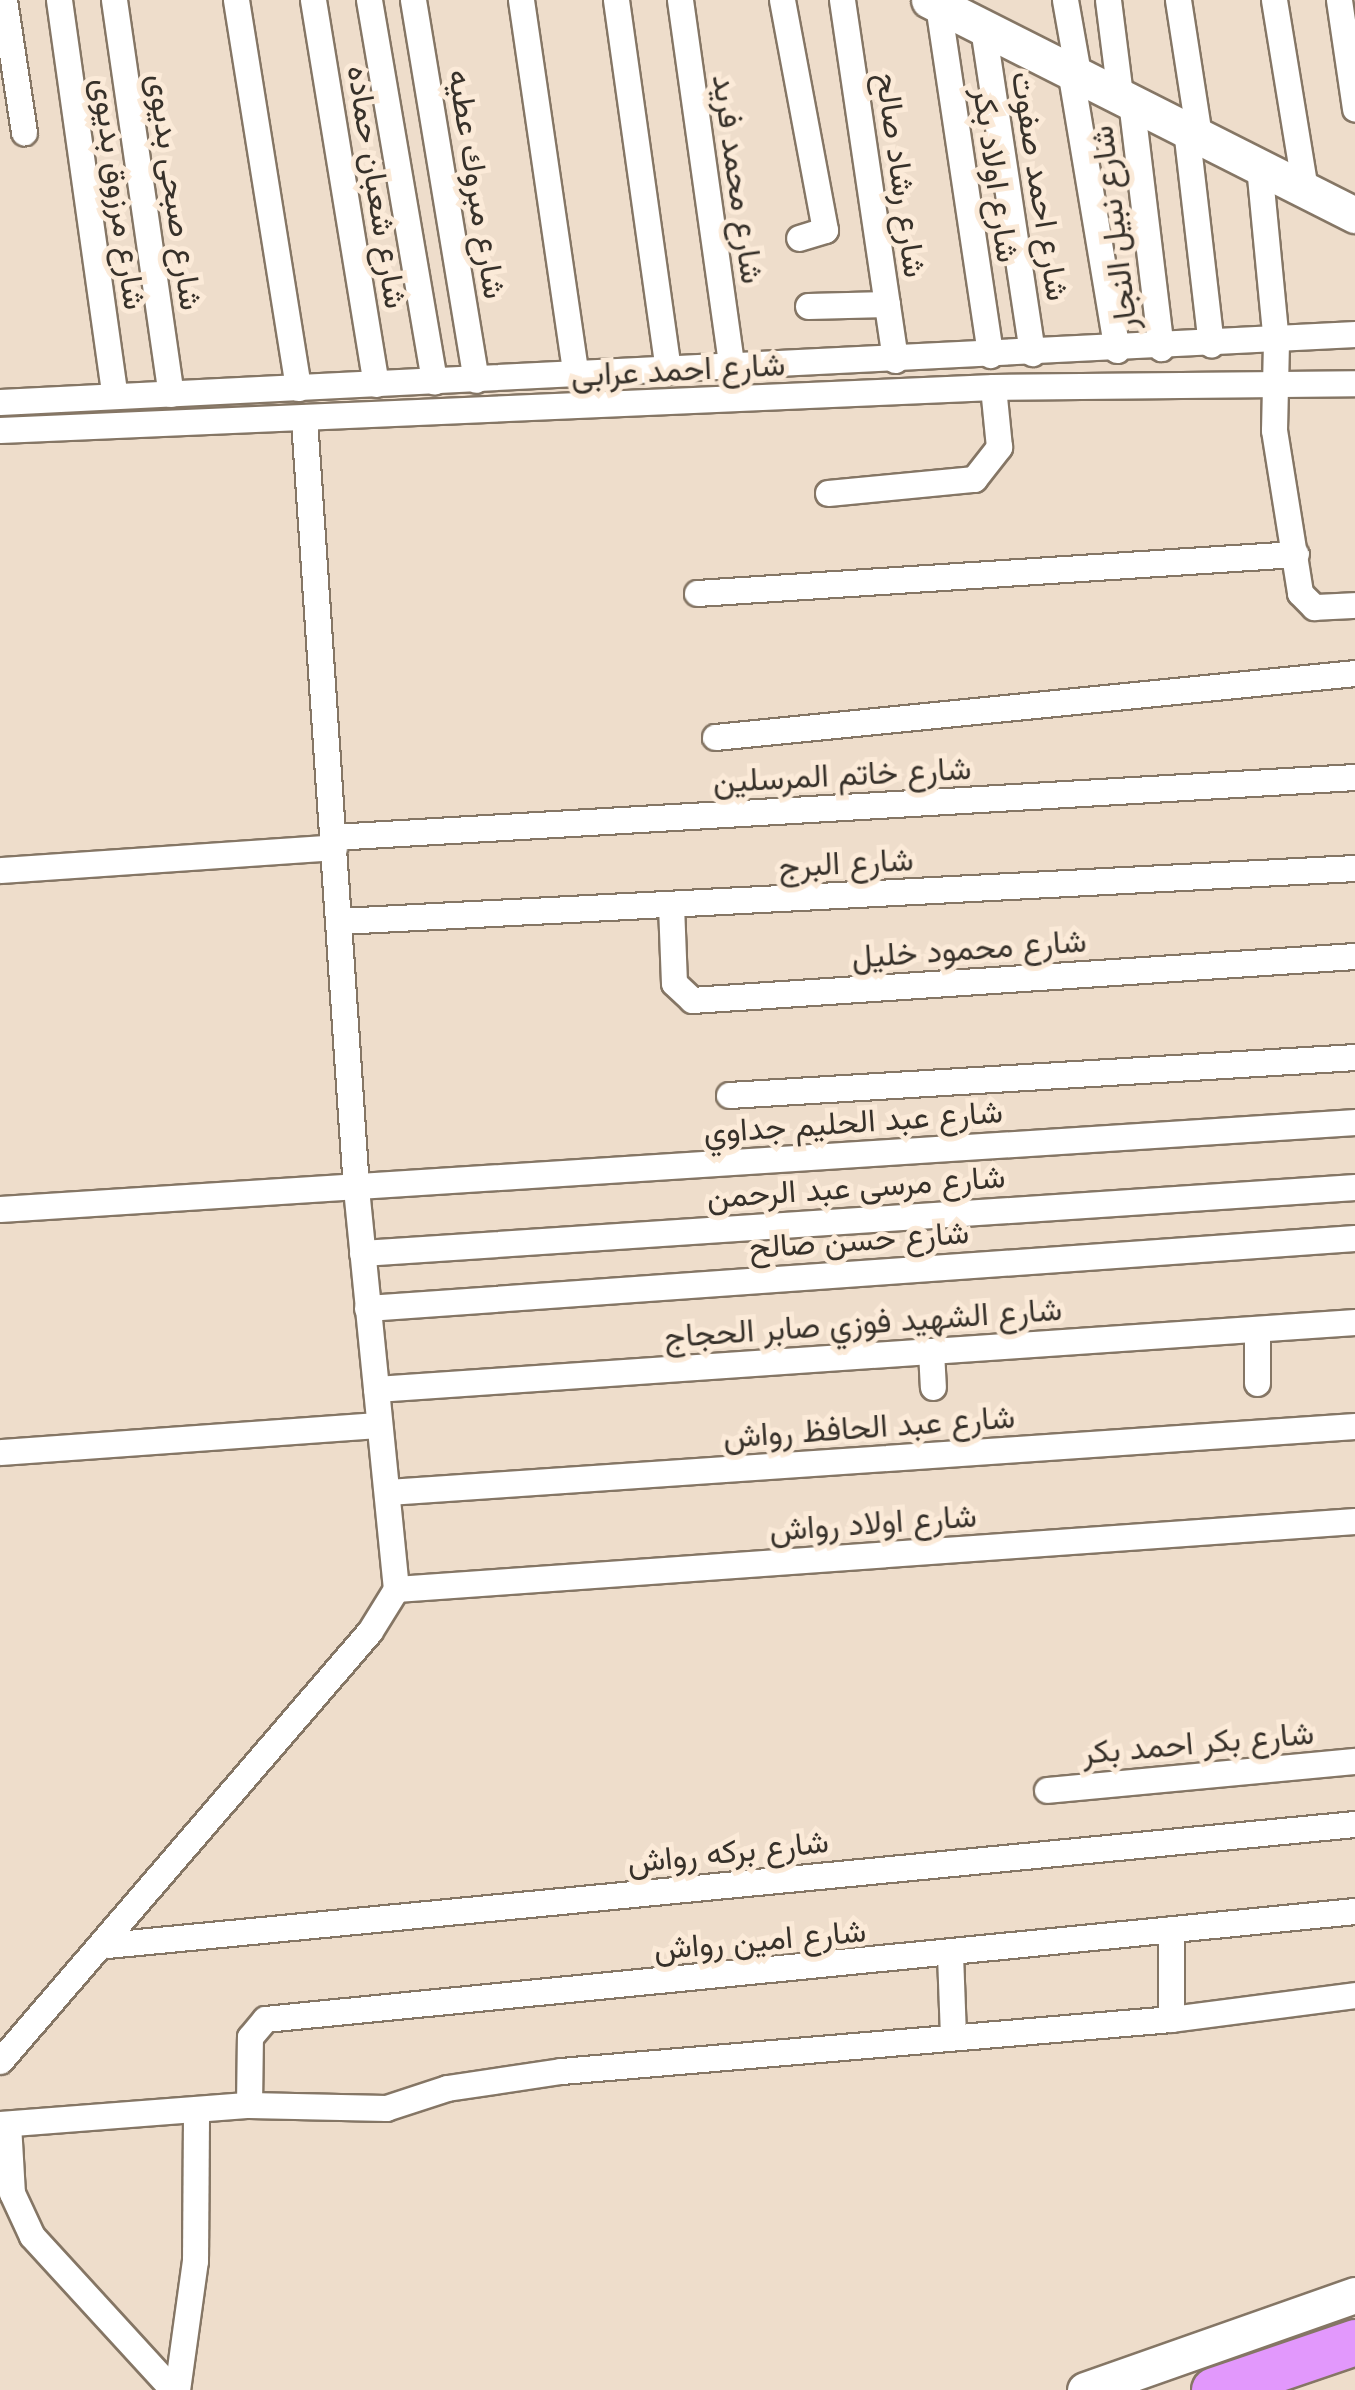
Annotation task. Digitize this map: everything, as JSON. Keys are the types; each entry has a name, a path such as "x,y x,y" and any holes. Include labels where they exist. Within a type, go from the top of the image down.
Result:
{"highway":[{"path":"1214,2390 1355,2342"}],"street":[{"path":"4,0 24,133"},
{"name":"شارع مرزوق بديوى","path":"59,0 114,396"},
{"name":"شارع صبحى بديوى","path":"114,0 171,394"},
{"path":"236,0 298,388"},
{"name":"شارع شعبان حماده","path":"314,0 376,384"},
{"path":"369,0 434,381"},
{"name":"شارع مبروك عطيه","path":"413,0 476,380"},
{"path":"521,0 576,375"},
{"path":"616,0 668,370"},
{"name":"شارع محمد فريد","path":"680,0 732,368"},
{"path":"782,0 825,230 798,238"},
{"name":"شارع رشاد صالح","path":"842,0 895,360"},
{"path":"1066,0 1117,350"},
{"name":"شارع نبيل النجار","path":"1108,0 1126,98 1161,348"},
{"path":"1178,0 1212,345"},
{"path":"1274,0 1305,190"},
{"path":"1339,0 1355,109"},
{"path":"959,11 1355,216"},
{"name":"شارع احمد صفوت","path":"959,11 1032,354"},
{"name":"شارع اولاد بكر","path":"959,11 990,356"},
{"path":"1258,166 1276,342 1274,383 1296,554 1307,604 1355,606"},
{"path":"808,306 887,304"},
{"name":"شارع احمد عرابى","path":"0,402 1161,348 1355,334"},
{"path":"0,430 304,420 993,387 1355,382"},
{"path":"828,492 974,478 998,446 993,387"},
{"path":"0,2061 107,1945 381,1618 396,1590 356,1188 304,420"},
{"path":"697,593 1296,554"},
{"path":"716,737 1355,673"},
{"name":"شارع خاتم المرسلين","path":"0,870 334,842 1355,776"},
{"name":"شارع البرج","path":"340,921 1355,868"},
{"name":"شارع محمود خليل","path":"672,905 674,984 692,1000 1355,956"},
{"path":"730,1095 1355,1057"},
{"name":"شارع عبد الحليم جداوي","path":"0,1209 1355,1122"},
{"name":"شارع مرسى عبد الرحمن","path":"362,1252 1355,1187"},
{"name":"شارع حسن صالح","path":"368,1308 1355,1238"},
{"name":"شارع الشهيد فوزي صابر الحجاج","path":"376,1389 1355,1322"},
{"path":"1257,1329 1258,1383"},
{"path":"931,1351 933,1387"},
{"path":"0,1452 379,1426"},
{"name":"شارع عبد الحافظ رواش","path":"388,1492 1355,1426"},
{"name":"شارع اولاد رواش","path":"396,1590 1355,1521"},
{"name":"شارع بكر احمد بكر","path":"1047,1790 1355,1761"},
{"name":"شارع بركه رواش","path":"107,1945 1355,1824"},
{"name":"شارع امين رواش","path":"249,2105 251,2031 264,2019 1355,1911"},
{"path":"1171,1929 1171,2019"},
{"path":"950,1954 953,2035"},
{"path":"175,2390 32,2236 10,2182 4,2124 249,2105 386,2108 447,2088 560,2071 1171,2019 1355,1994"},
{"path":"175,2390 195,2261 196,2110"},
{"path":"1086,2390 1355,2295"}]}
